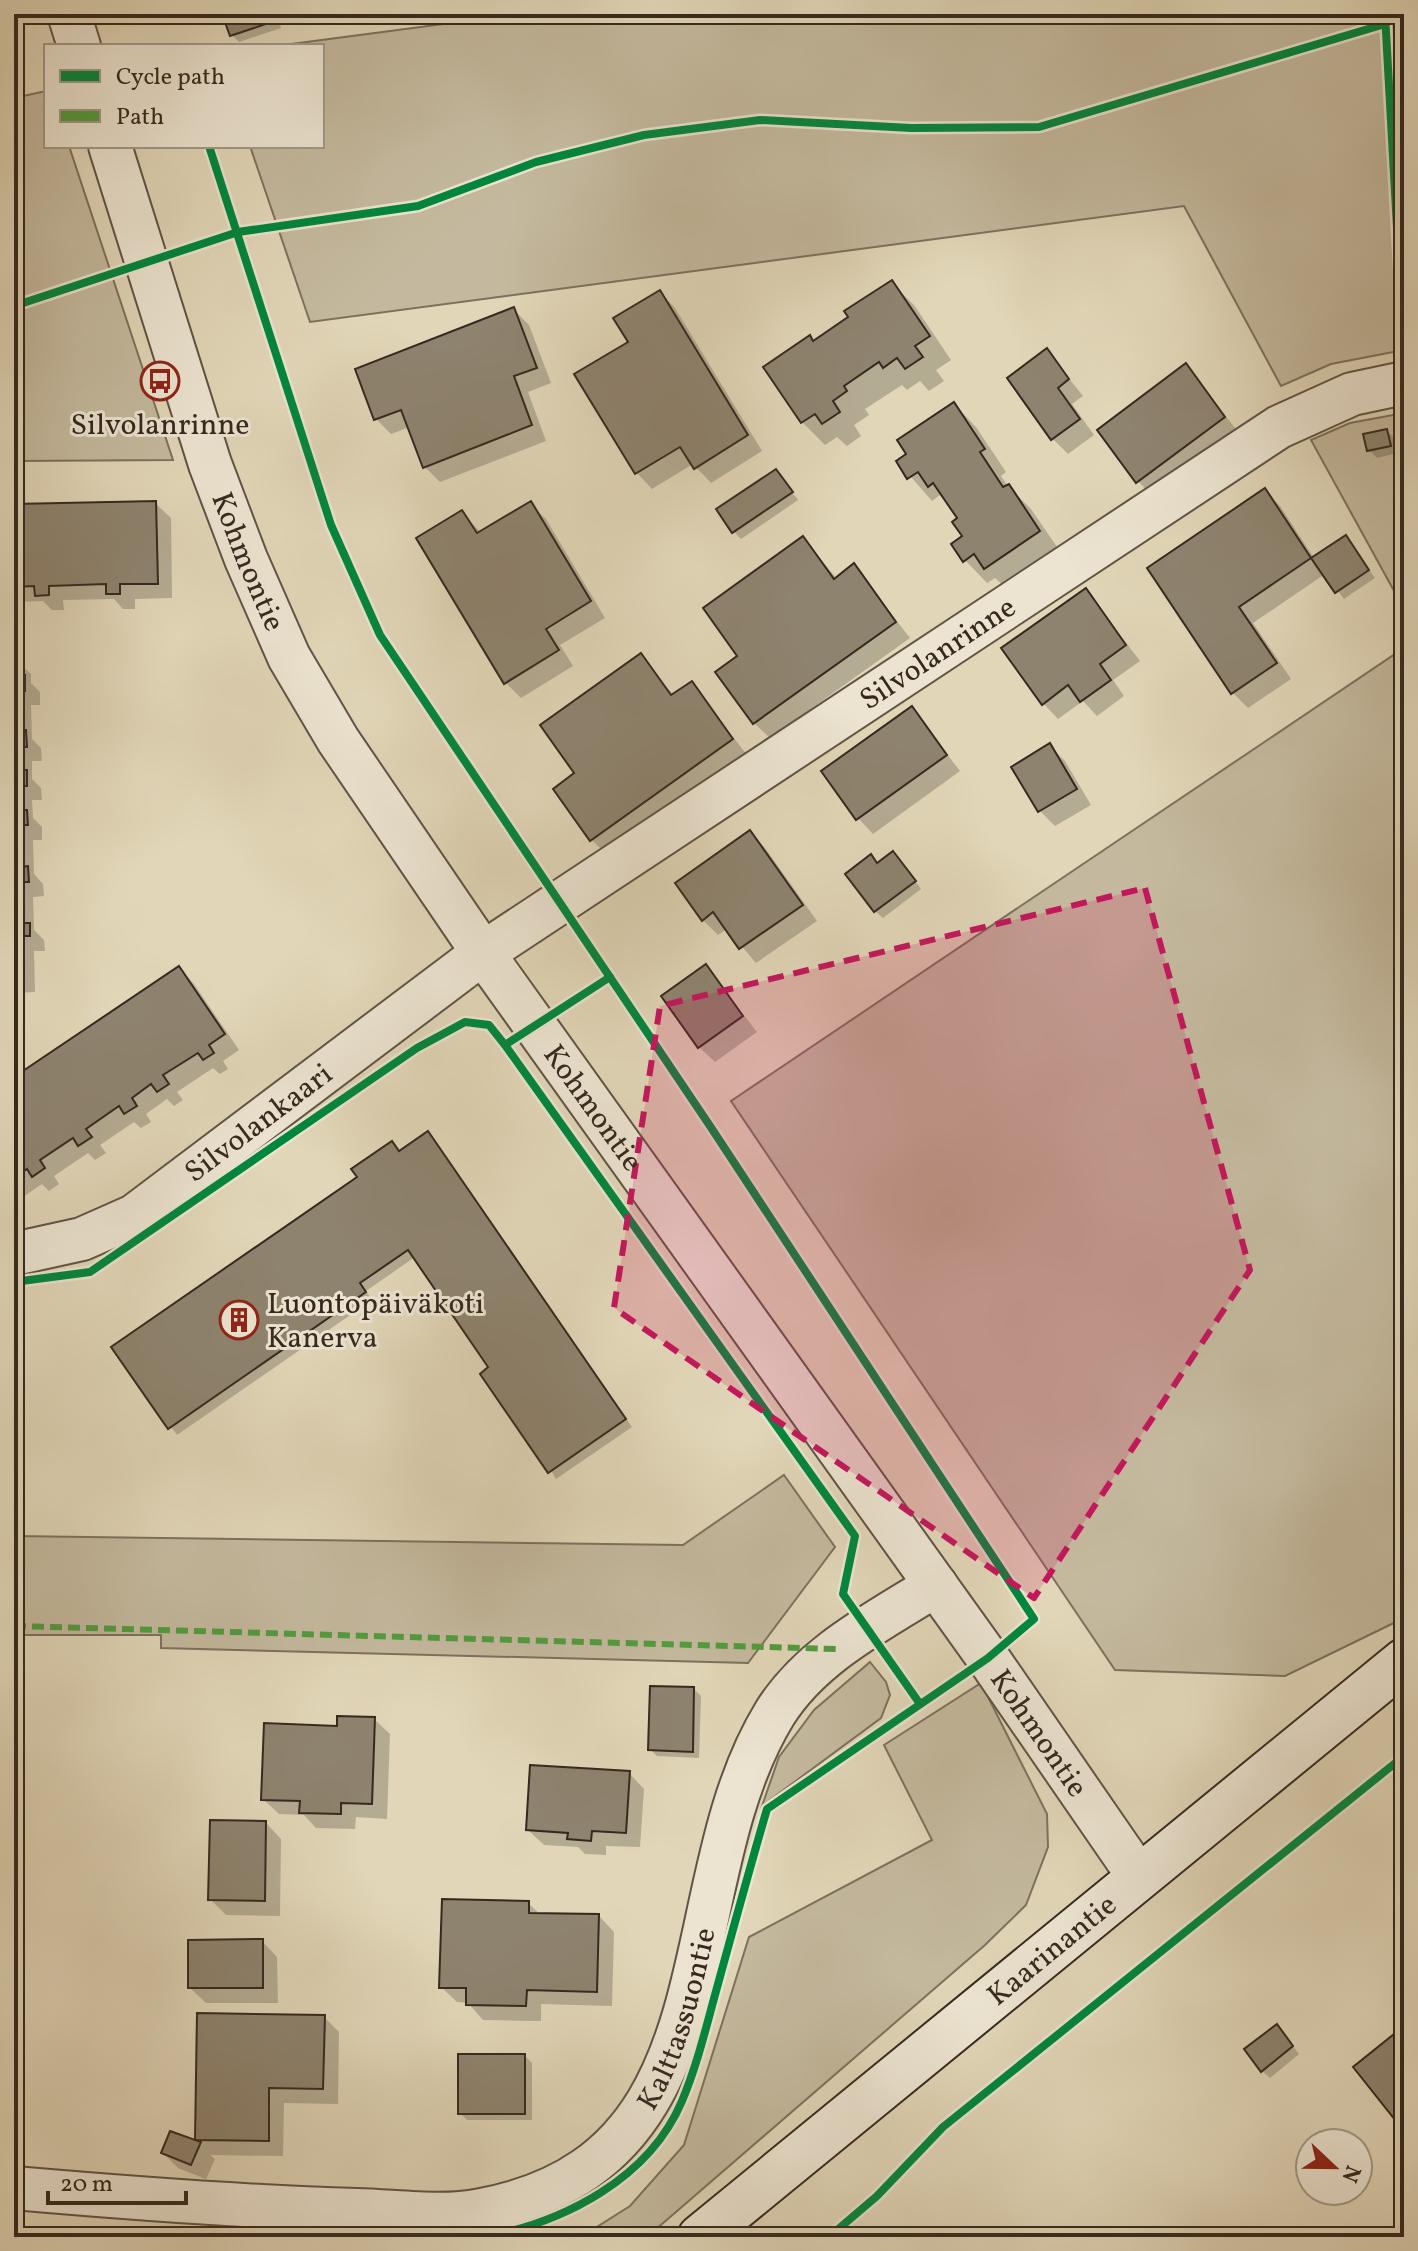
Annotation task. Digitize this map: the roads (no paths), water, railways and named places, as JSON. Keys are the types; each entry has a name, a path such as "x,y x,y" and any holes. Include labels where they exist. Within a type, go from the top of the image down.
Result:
{"main road":[{"name":"Kaarinantie","path":"700,2237 1404,1661"}],"street":[{"path":"69,14 78,44"},
{"name":"Kohmontie","path":"111,148 210,464 289,657 338,740 483,953 936,1585 1139,1877"},
{"name":"Silvolanrinne","path":"483,953 1279,427 1352,394 1404,383"},
{"name":"Silvolankaari","path":"14,1254 82,1239 134,1216 181,1185 483,953"},
{"name":"Kalttassuontie","path":"14,2188 251,2208 477,2211 523,2201 564,2184 596,2164 646,2109 668,2061 738,1799 754,1753 775,1713 801,1678 837,1649 936,1585"}],"place":[{"name":"Silvolanrinne","path":"160,381"},
{"name":"Luontopäiväkoti Kanerva","path":"239,1320"}]}
